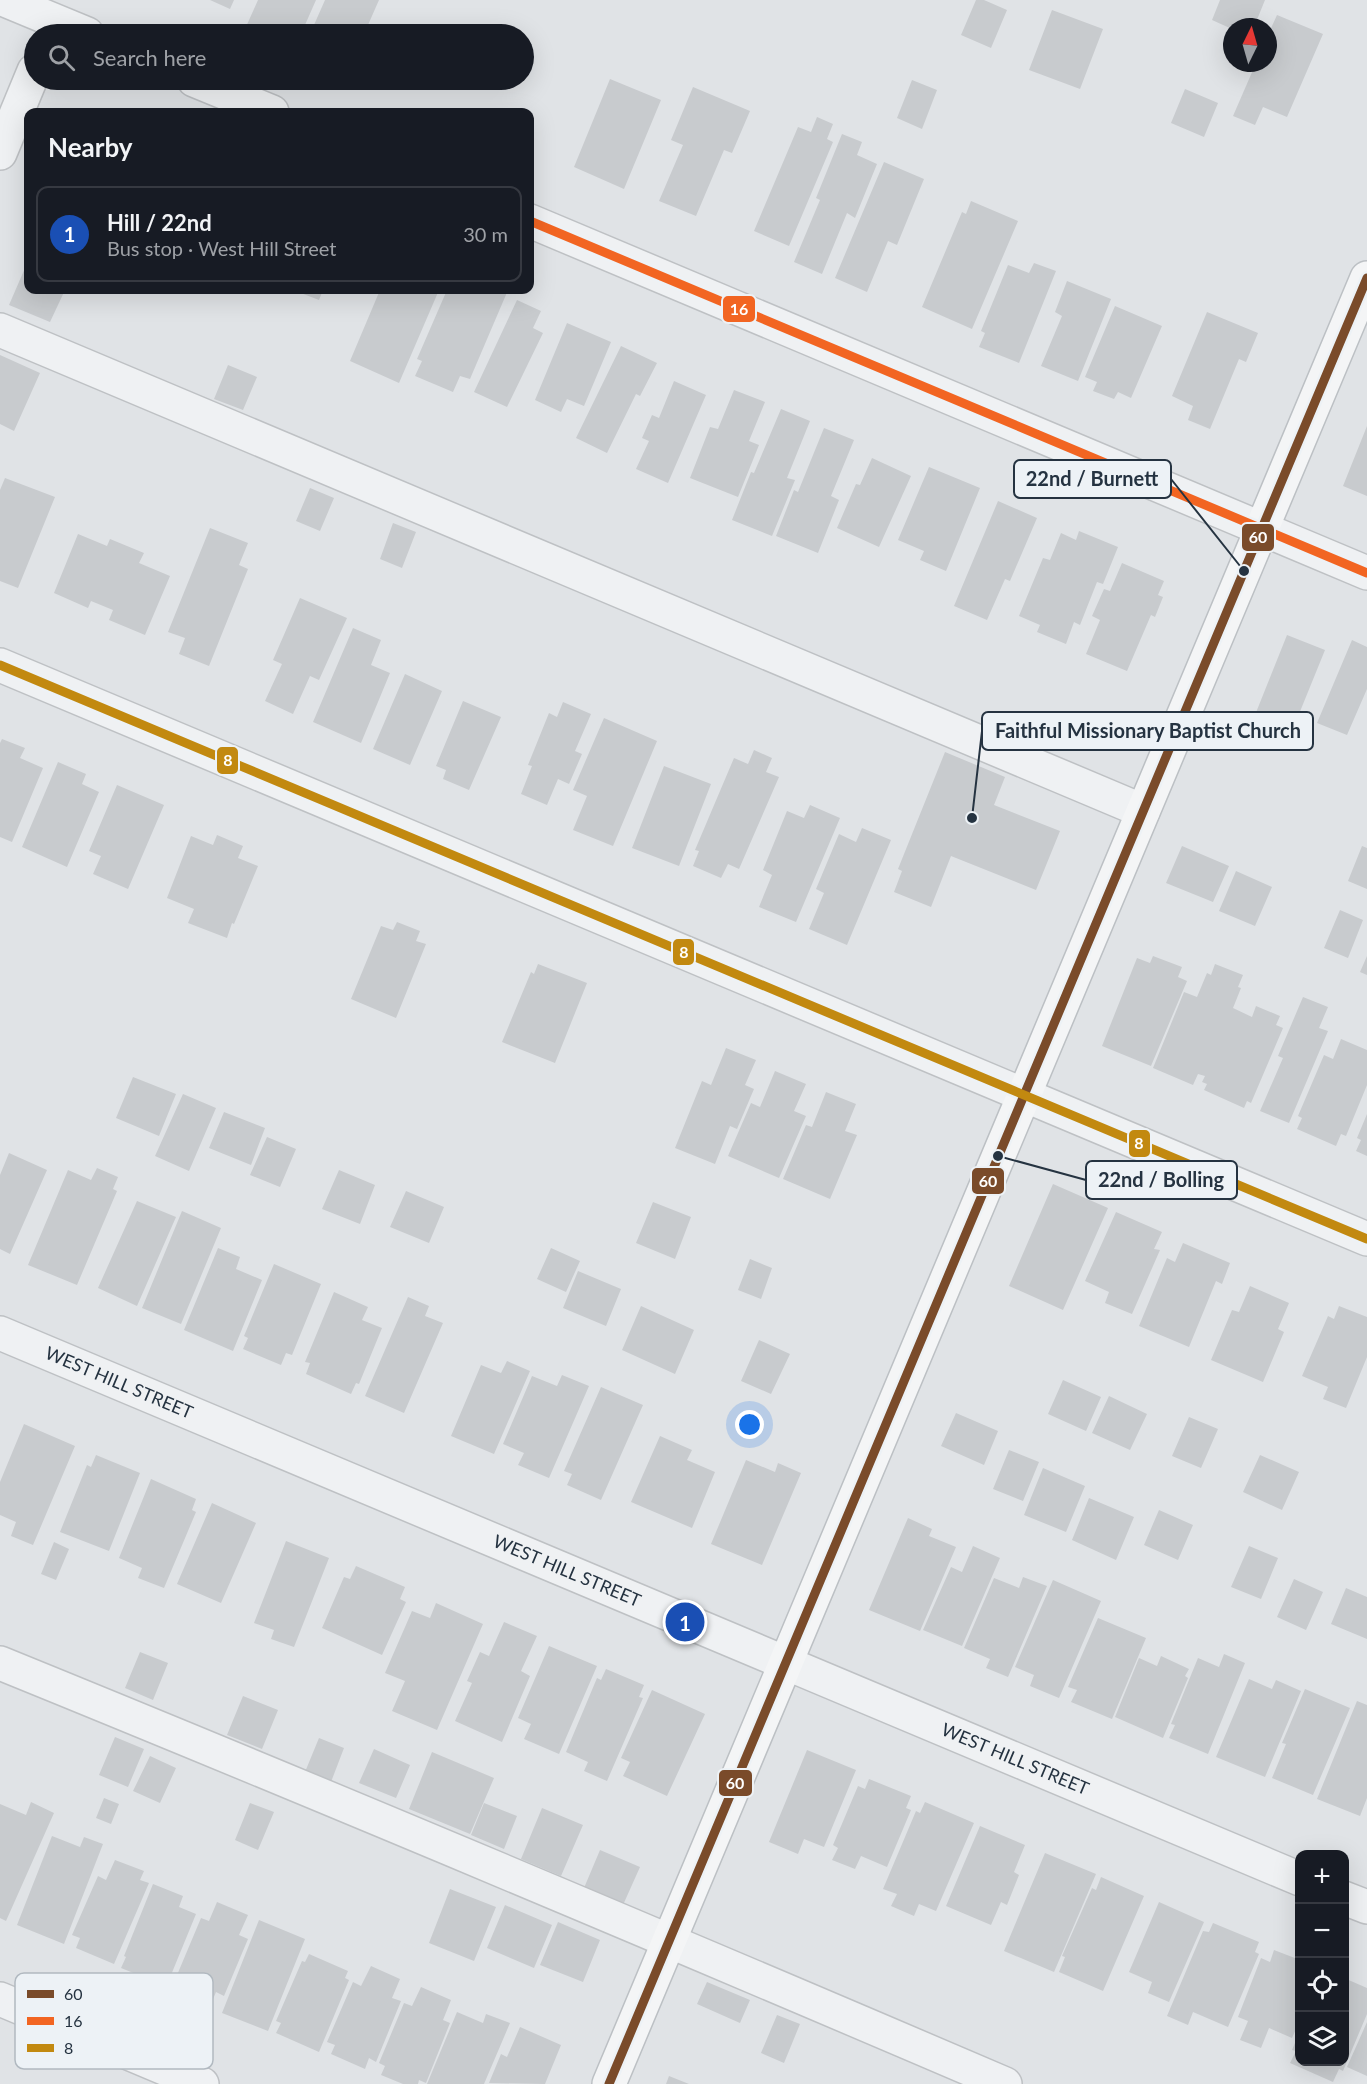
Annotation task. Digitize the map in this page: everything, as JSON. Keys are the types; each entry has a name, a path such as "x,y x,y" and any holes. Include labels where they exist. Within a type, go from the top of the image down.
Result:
{"main road":[{"path":"609,2084 1367,278"}],"street":[{"path":"5,0 57,19"},
{"path":"0,153 26,90"},
{"path":"218,90 262,108"},
{"path":"534,223 1367,573"},
{"path":"0,330 1143,811"},
{"path":"0,665 1367,1239"},
{"name":"WEST HILL STREET","path":"0,1333 1295,1877"},
{"path":"0,1663 669,1940 1005,2084"},
{"path":"1349,1900 1367,1907"},
{"path":"0,2000 15,2006"},
{"path":"166,2069 202,2084"}],"building":[{"path":"210,0 234,0 230,9"},
{"path":"258,0 316,0 305,24 247,24"},
{"path":"325,0 379,0 368,24 314,24"},
{"path":"976,0 984,0 1007,10 991,48 961,35"},
{"path":"1220,0 1265,0 1258,18 1223,18 1223,25 1212,20"},
{"path":"1052,10 1103,29 1080,89 1029,70"},
{"path":"1277,15 1323,34 1287,117 1263,107 1255,125 1233,116 1252,72 1277,72"},
{"path":"610,79 661,100 624,189 574,167"},
{"path":"912,80 937,90 922,129 897,118"},
{"path":"693,87 750,111 732,153 724,150 696,216 659,201 683,145 671,140"},
{"path":"1185,89 1218,103 1204,137 1171,123"},
{"path":"817,117 833,124 827,139 833,142 789,246 754,231 798,127 811,132"},
{"path":"842,134 862,142 857,155 877,164 855,218 847,213 822,274 794,262 820,200 816,198"},
{"path":"884,162 924,179 897,245 888,241 867,292 835,278"},
{"path":"971,201 1018,221 972,329 922,307 962,212 966,214"},
{"path":"1034,263 1056,271 1019,363 979,347 985,333 981,331 1008,265 1029,273"},
{"path":"24,270 24,294 63,294 50,322 9,305"},
{"path":"1067,281 1111,299 1078,381 1041,366 1062,316 1055,312"},
{"path":"303,294 321,294 319,300"},
{"path":"378,294 437,294 399,383 350,361"},
{"path":"445,294 506,294 470,379 460,376 453,392 415,376 422,361 417,359"},
{"path":"517,300 541,311 533,328 543,333 507,407 474,392"},
{"path":"1115,306 1162,326 1131,398 1118,392 1114,399 1093,391 1097,382 1085,377"},
{"path":"1207,312 1258,333 1246,362 1239,359 1210,429 1188,420 1193,406 1172,396"},
{"path":"567,323 611,342 584,406 567,399 561,412 535,400"},
{"path":"621,346 657,363 640,396 636,394 607,453 576,438"},
{"path":"0,355 40,373 14,431 0,424"},
{"path":"228,365 257,377 243,410 214,399"},
{"path":"674,381 706,395 668,483 636,469 649,441 642,438 652,415 659,418"},
{"path":"734,390 765,402 749,441 759,445 738,497 690,478 710,427 718,429"},
{"path":"781,409 810,421 787,478 795,480 772,536 732,520 751,472 754,473"},
{"path":"1367,426 1367,496 1343,486"},
{"path":"824,428 854,440 831,496 839,500 818,553 776,536 794,490 798,492"},
{"path":"872,458 911,476 879,547 837,528 856,484 860,485"},
{"path":"929,467 980,488 946,571 920,560 924,551 898,540"},
{"path":"5,478 55,497 18,588 0,581 0,490"},
{"path":"310,488 334,498 320,531 296,521"},
{"path":"998,501 1037,518 1010,581 1005,579 987,620 954,606"},
{"path":"393,523 416,532 402,568 380,559"},
{"path":"210,528 248,543 239,565 248,569 209,666 179,654 185,638 168,632"},
{"path":"1079,531 1118,547 1103,584 1097,582 1080,625 1074,622 1066,644 1037,632 1040,625 1019,616 1043,558 1050,560 1061,533 1076,540"},
{"path":"78,534 107,546 110,539 144,553 139,563 170,576 145,635 109,620 113,610 91,601 88,608 54,593"},
{"path":"1122,563 1164,581 1158,595 1163,597 1155,617 1151,615 1127,671 1086,654 1100,620 1092,616 1104,589 1110,591"},
{"path":"300,598 347,618 319,680 310,676 293,714 265,701 282,664 273,660"},
{"path":"353,628 381,640 371,665 390,673 361,743 313,722"},
{"path":"1287,635 1325,650 1286,746 1249,730"},
{"path":"1352,640 1367,647 1367,689 1347,735 1317,723"},
{"path":"405,674 442,691 410,765 373,749"},
{"path":"463,701 501,717 469,790 443,779 446,770 436,766"},
{"path":"563,702 591,714 575,751 582,754 569,784 558,779 547,805 521,794 532,766 528,765 549,713 557,717"},
{"path":"604,718 657,741 613,846 573,830 587,796 573,790"},
{"path":"2,739 25,748 20,758 43,768 12,842 0,837 0,743"},
{"path":"754,750 772,758 766,772 779,777 739,869 728,864 721,878 693,866 699,851 695,850 734,758 748,764"},
{"path":"945,752 1005,777 994,805 1060,831 1036,890 951,856 931,907 894,892 902,871 898,869"},
{"path":"58,762 86,774 82,784 99,792 67,867 22,847"},
{"path":"664,766 711,784 679,866 632,848"},
{"path":"117,785 164,805 128,889 93,874 101,856 89,851"},
{"path":"810,805 840,818 796,922 759,907 772,875 763,870 787,811 804,818"},
{"path":"862,828 891,840 847,945 809,929 824,893 816,889 839,834 856,842"},
{"path":"217,835 243,846 238,858 258,866 227,938 188,923 194,909 167,898 191,836 213,845"},
{"path":"1182,846 1229,866 1213,902 1166,883"},
{"path":"1362,846 1367,848 1367,889 1348,881"},
{"path":"1236,871 1272,887 1255,926 1219,911"},
{"path":"1340,910 1363,920 1348,958 1324,948"},
{"path":"397,922 420,931 416,941 426,944 396,1018 351,999 381,926 393,930"},
{"path":"1153,956 1182,967 1178,977 1187,981 1151,1066 1102,1046 1137,958 1150,963"},
{"path":"1367,956 1367,975 1360,972"},
{"path":"538,964 587,983 555,1063 502,1042 531,972 534,974"},
{"path":"1215,964 1243,975 1238,987 1241,988 1233,1008 1252,1017 1256,1006 1280,1016 1276,1025 1283,1028 1251,1103 1247,1101 1244,1108 1204,1090 1207,1084 1202,1082 1205,1076 1198,1074 1193,1085 1153,1068 1184,992 1197,997 1207,973 1211,975"},
{"path":"1303,997 1328,1007 1319,1028 1328,1031 1289,1123 1260,1111 1283,1058 1278,1056"},
{"path":"1341,1039 1367,1050 1367,1085 1346,1136 1341,1134 1336,1146 1297,1129 1302,1118 1298,1116 1324,1055 1333,1059"},
{"path":"726,1048 756,1060 745,1085 754,1089 737,1129 730,1126 715,1164 675,1148 702,1081 711,1085"},
{"path":"775,1071 806,1084 794,1111 806,1116 779,1178 728,1156 751,1103 760,1107"},
{"path":"133,1077 176,1094 159,1136 116,1118"},
{"path":"826,1092 856,1104 845,1131 857,1135 830,1199 783,1179 806,1125 812,1127"},
{"path":"183,1094 216,1108 189,1171 155,1156"},
{"path":"224,1112 265,1128 251,1165 209,1148"},
{"path":"1367,1114 1367,1156 1356,1151 1361,1140 1357,1138"},
{"path":"267,1137 296,1149 280,1187 250,1175"},
{"path":"9,1153 47,1170 10,1254 0,1249 0,1175"},
{"path":"97,1168 118,1177 113,1189 117,1191 77,1285 28,1265 68,1170 91,1180"},
{"path":"339,1170 375,1185 360,1224 322,1209"},
{"path":"1053,1184 1108,1208 1063,1310 1009,1286"},
{"path":"406,1191 444,1207 429,1243 390,1227"},
{"path":"137,1201 176,1217 137,1306 98,1288"},
{"path":"653,1202 691,1217 675,1259 636,1243"},
{"path":"182,1211 221,1228 181,1324 142,1308"},
{"path":"1116,1212 1162,1232 1154,1249 1160,1250 1132,1314 1105,1303 1109,1292 1085,1281"},
{"path":"1183,1243 1230,1263 1222,1284 1216,1281 1189,1347 1139,1326 1167,1258 1175,1262"},
{"path":"218,1248 240,1257 236,1269 262,1280 233,1351 184,1330"},
{"path":"551,1248 580,1261 566,1292 537,1279"},
{"path":"750,1259 772,1268 761,1299 738,1290"},
{"path":"274,1264 321,1284 292,1355 286,1353 281,1365 243,1349 248,1338 244,1336"},
{"path":"578,1271 621,1289 606,1326 563,1308"},
{"path":"1250,1286 1289,1303 1278,1329 1284,1332 1263,1382 1211,1360 1232,1310 1239,1312"},
{"path":"334,1292 368,1307 362,1320 382,1328 359,1384 356,1383 351,1394 306,1374 310,1363 305,1362"},
{"path":"408,1297 429,1306 425,1316 443,1323 404,1413 365,1396"},
{"path":"641,1306 694,1330 675,1374 622,1350"},
{"path":"1339,1306 1367,1317 1367,1357 1346,1408 1323,1399 1328,1387 1302,1376 1328,1316 1334,1319"},
{"path":"759,1340 790,1354 771,1394 741,1381"},
{"path":"507,1361 530,1371 494,1454 451,1436 481,1365 501,1373"},
{"path":"562,1375 589,1386 549,1478 518,1465 524,1453 503,1444 532,1376 557,1386"},
{"path":"1063,1380 1101,1397 1086,1431 1048,1414"},
{"path":"601,1387 643,1405 601,1500 567,1485 572,1474 564,1471"},
{"path":"1109,1396 1147,1414 1130,1450 1092,1433"},
{"path":"956,1413 998,1431 984,1465 941,1446"},
{"path":"1189,1417 1218,1429 1201,1468 1172,1456"},
{"path":"24,1424 75,1446 33,1545 11,1536 16,1522 0,1515 0,1482"},
{"path":"660,1436 692,1450 687,1460 715,1472 692,1528 631,1502"},
{"path":"1009,1450 1039,1462 1023,1501 993,1489"},
{"path":"96,1455 140,1473 109,1551 60,1532 87,1465 91,1467"},
{"path":"1260,1455 1299,1472 1282,1510 1243,1492"},
{"path":"746,1460 775,1472 778,1463 801,1473 762,1565 711,1544"},
{"path":"1043,1468 1085,1486 1066,1532 1024,1515"},
{"path":"151,1479 196,1499 192,1510 196,1512 164,1588 138,1578 142,1568 119,1558"},
{"path":"1089,1498 1134,1517 1116,1560 1072,1540"},
{"path":"212,1503 256,1523 221,1603 177,1584"},
{"path":"1159,1510 1193,1525 1178,1560 1144,1545"},
{"path":"908,1518 932,1529 929,1536 956,1547 920,1631 869,1610"},
{"path":"286,1541 329,1558 294,1647 271,1639 274,1630 254,1623"},
{"path":"54,1542 69,1549 56,1580 41,1574"},
{"path":"973,1546 1000,1558 962,1646 923,1630 951,1567 962,1572"},
{"path":"1249,1546 1278,1558 1261,1599 1231,1587"},
{"path":"356,1566 405,1587 400,1599 406,1602 382,1655 322,1628 344,1577 350,1579"},
{"path":"1023,1577 1047,1586 1008,1677 986,1668 990,1659 964,1648 994,1578 1019,1588"},
{"path":"1294,1579 1323,1592 1306,1630 1277,1617"},
{"path":"1053,1580 1101,1601 1059,1698 1030,1686 1034,1675 1015,1667"},
{"path":"1346,1588 1367,1597 1367,1639 1331,1624"},
{"path":"436,1603 483,1624 437,1730 392,1711 405,1681 385,1673 412,1611 430,1618"},
{"path":"1098,1618 1146,1638 1112,1719 1071,1702 1077,1690 1068,1687"},
{"path":"504,1622 537,1636 521,1671 530,1676 502,1742 455,1721 472,1683 467,1681 480,1652 489,1656"},
{"path":"549,1646 597,1666 559,1754 524,1739 531,1724 518,1718"},
{"path":"140,1652 168,1663 153,1700 125,1688"},
{"path":"1224,1654 1245,1663 1208,1754 1169,1738 1175,1725 1171,1724 1198,1658 1219,1667"},
{"path":"1161,1656 1189,1669 1185,1676 1188,1678 1163,1738 1115,1717 1139,1658 1157,1666"},
{"path":"606,1669 644,1685 639,1697 643,1698 607,1781 584,1771 588,1762 566,1752 597,1678 601,1680"},
{"path":"1249,1679 1272,1689 1276,1680 1301,1691 1265,1777 1216,1757"},
{"path":"1305,1689 1350,1708 1313,1795 1272,1778 1286,1744 1282,1743"},
{"path":"652,1690 705,1714 667,1796 623,1776 630,1762 621,1758"},
{"path":"243,1696 278,1710 262,1749 227,1735"},
{"path":"1357,1701 1367,1705 1367,1798 1360,1816 1317,1799"},
{"path":"115,1737 144,1749 128,1787 99,1775"},
{"path":"319,1738 344,1748 331,1782 305,1772"},
{"path":"374,1749 410,1765 396,1798 359,1783"},
{"path":"807,1750 856,1770 824,1847 804,1839 798,1854 769,1842"},
{"path":"432,1752 494,1778 470,1834 409,1809"},
{"path":"150,1756 176,1768 160,1803 133,1791"},
{"path":"869,1779 911,1796 906,1808 911,1810 887,1867 861,1856 855,1869 832,1860 838,1848 833,1845 858,1786 865,1789"},
{"path":"104,1798 119,1804 111,1824 96,1818"},
{"path":"31,1802 54,1813 6,1921 0,1918 0,1804 26,1815"},
{"path":"925,1802 974,1823 936,1911 919,1904 914,1916 891,1906 897,1894 883,1889 916,1811 920,1813"},
{"path":"250,1803 274,1812 258,1850 235,1840"},
{"path":"484,1803 517,1816 504,1849 471,1835"},
{"path":"542,1808 583,1825 561,1876 521,1859"},
{"path":"980,1826 1025,1845 1014,1872 1019,1875 1007,1905 1001,1902 991,1925 946,1906"},
{"path":"52,1836 80,1847 84,1837 103,1844 64,1944 17,1925"},
{"path":"600,1850 640,1867 623,1905 584,1888"},
{"path":"1045,1853 1096,1874 1054,1972 1004,1951"},
{"path":"115,1860 144,1871 140,1880 149,1883 114,1964 76,1948 80,1938 72,1935 98,1876 106,1880"},
{"path":"1101,1877 1144,1896 1103,1991 1059,1972 1065,1957 1062,1956 1092,1888 1096,1890"},
{"path":"153,1884 183,1896 179,1907 196,1914 172,1973 134,1973 121,1968 126,1957 124,1956"},
{"path":"450,1889 496,1907 474,1961 429,1943"},
{"path":"217,1902 248,1915 239,1935 248,1939 224,1996 216,1992 213,1999 213,1973 178,1973 201,1918 209,1921"},
{"path":"1159,1902 1204,1922 1169,2002 1148,1993 1152,1982 1129,1972"},
{"path":"505,1905 552,1925 534,1968 487,1948"},
{"path":"259,1920 305,1939 268,2031 222,2013"},
{"path":"558,1922 600,1940 583,1982 540,1965"},
{"path":"1213,1923 1259,1942 1255,1952 1259,1954 1228,2027 1193,2012 1188,2025 1167,2016 1203,1931 1209,1932"},
{"path":"1274,1950 1295,1958 1295,2031 1292,2038 1269,2028 1261,2048 1240,2040 1248,2021 1238,2017 1261,1958 1270,1962"},
{"path":"309,1954 348,1971 345,1978 349,1980 319,2052 276,2033 281,2023 276,2021 302,1961 305,1962"},
{"path":"371,1966 400,1979 392,1998 401,2001 376,2062 369,2058 365,2069 331,2054 335,2045 327,2042 353,1982 361,1986"},
{"path":"1349,1980 1367,1988 1367,2014 1349,2057"},
{"path":"707,1982 750,2000 740,2023 697,2004"},
{"path":"421,1987 451,2000 443,2020 450,2023 426,2083 419,2080 418,2084 403,2084 381,2075 385,2066 379,2063 404,2003 412,2006"},
{"path":"457,2012 483,2023 486,2014 510,2023 484,2084 427,2084"},
{"path":"777,2015 800,2024 784,2063 761,2053"},
{"path":"1367,2022 1367,2076 1347,2067"},
{"path":"520,2027 561,2045 545,2084 489,2083 501,2054 507,2057"},
{"path":"1295,2053 1295,2065 1290,2063"},
{"path":"1297,2066 1345,2066 1343,2071 1339,2069 1333,2082"},
{"path":"669,2076 689,2084 666,2084"}],"transit line":[{"name":"16","path":"534,223 1367,573"},
{"name":"60","path":"609,2084 1367,278"},
{"name":"8","path":"0,665 1367,1239"}],"place":[{"name":"22nd / Burnett","path":"1244,571"},
{"name":"Faithful Missionary Baptist Church","path":"972,818"},
{"name":"22nd / Bolling","path":"998,1156"},
{"name":"Hill / 22nd","path":"685,1622"}]}
